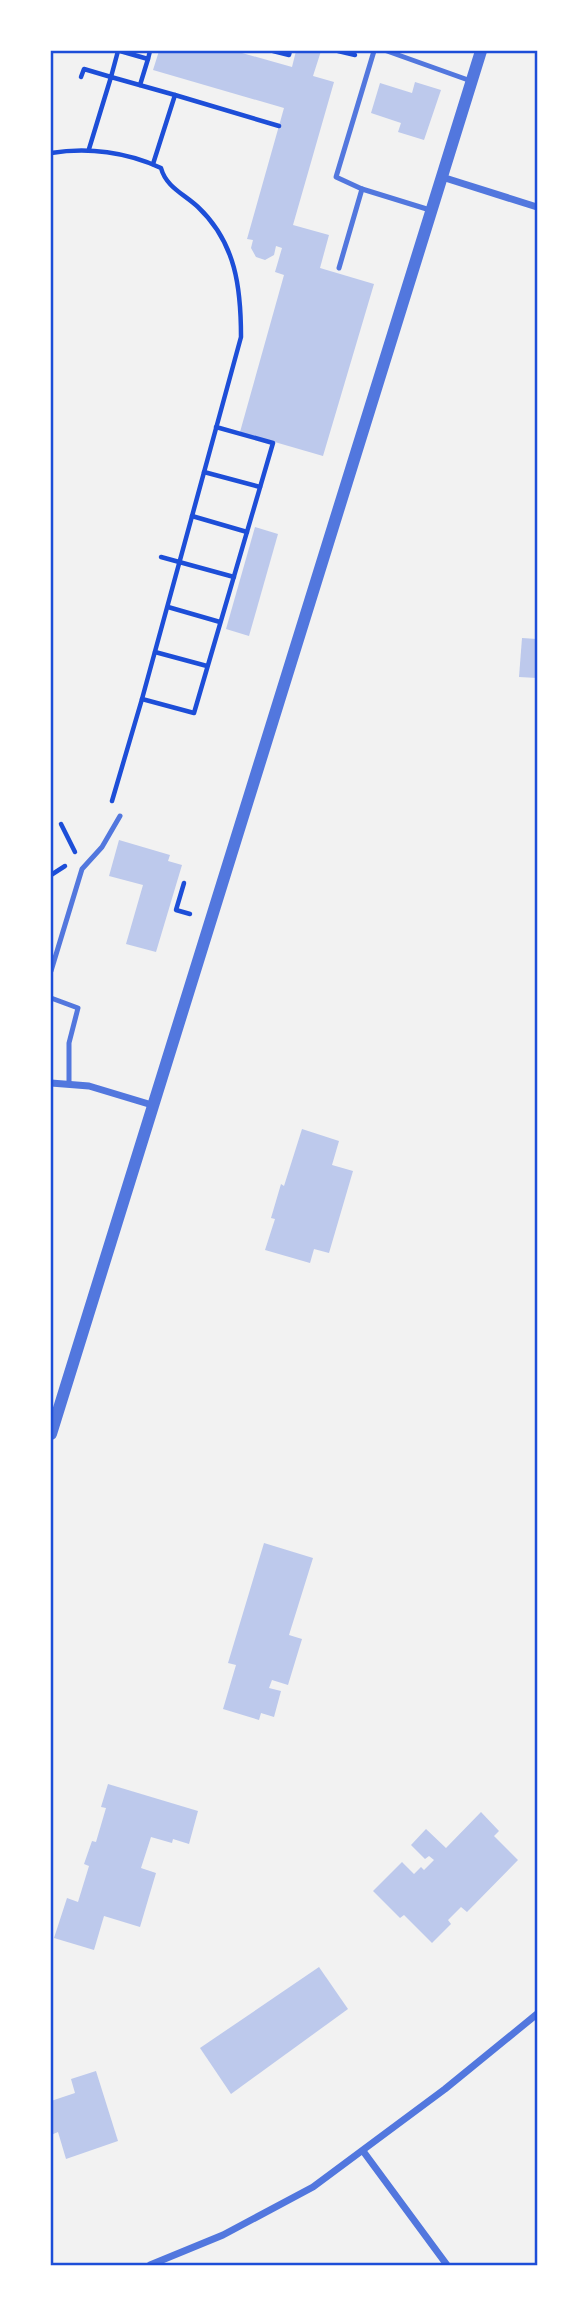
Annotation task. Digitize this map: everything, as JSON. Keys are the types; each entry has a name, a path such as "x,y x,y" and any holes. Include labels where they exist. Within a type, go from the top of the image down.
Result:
{"street":[{"path":"51,1434 481,51"},
{"path":"442,177 537,207"},
{"path":"51,1083 69,1083 106,1090 152,1105"},
{"path":"150,2265 190,2251 313,2187 537,2014"},
{"path":"363,2151 447,2265"}],"lane":[{"path":"374,51 336,177 431,210"},
{"path":"387,51 471,81"},
{"path":"339,268 362,188"},
{"path":"51,971 82,869 102,846 120,816"},
{"path":"51,998 78,1008 69,1043 69,1083"}],"path":[{"path":"89,149 119,51 148,59"},
{"path":"140,85 150,51"},
{"path":"273,51 289,55 290,51"},
{"path":"81,77 84,69 279,126"},
{"path":"153,164 175,95"},
{"path":"51,152 89,149 162,168 164,179 199,208 218,232 233,262 241,295 241,337 178,561 168,607 107,812"},
{"path":"142,699 194,713 273,443 216,427"},
{"path":"204,472 260,487"},
{"path":"192,516 247,532"},
{"path":"161,557 234,577"},
{"path":"168,607 220,622"},
{"path":"155,652 207,666"},
{"path":"61,824 77,856"},
{"path":"51,875 84,849"},
{"path":"184,883 176,910 190,914"}],"building":[{"path":"159,51 235,51 292,67 296,51 321,51 313,76 334,82 293,225 329,235 320,268 374,284 323,456 240,432 284,275 275,272 282,248 276,246 274,255 265,260 256,257 251,248 253,240 247,239 284,108 153,70"},
{"path":"415,82 441,90 424,140 398,132 401,123 371,113 380,83 412,93"},
{"path":"255,527 278,534 249,636 226,629"},
{"path":"522,638 537,639 537,678 519,677"},
{"path":"119,840 170,855 168,861 182,865 156,952 126,944 143,885 109,876"},
{"path":"302,1129 339,1141 332,1165 353,1171 329,1253 314,1249 310,1263 265,1250 275,1219 271,1218 281,1184 284,1186"},
{"path":"264,1543 313,1558 289,1635 302,1639 288,1685 272,1680 269,1688 281,1691 274,1717 261,1713 259,1720 223,1709 236,1665 228,1663"},
{"path":"108,1784 198,1811 189,1844 151,1837 141,1868 156,1873 140,1927 104,1916 94,1950 54,1938 67,1898 78,1902 89,1866 84,1864 92,1841 96,1842 106,1808 101,1807"},
{"path":"481,1812 499,1831 494,1836 518,1860 467,1912 461,1907 448,1920 451,1924 432,1943 404,1915 400,1918 373,1891 402,1862 414,1874 421,1867 424,1870 434,1860 429,1856 425,1859 411,1845 426,1829 446,1848"},
{"path":"319,1967 348,2009 231,2094 200,2048"},
{"path":"96,2071 118,2141 66,2159 58,2132 51,2135 51,2101 75,2093 71,2079"}]}
